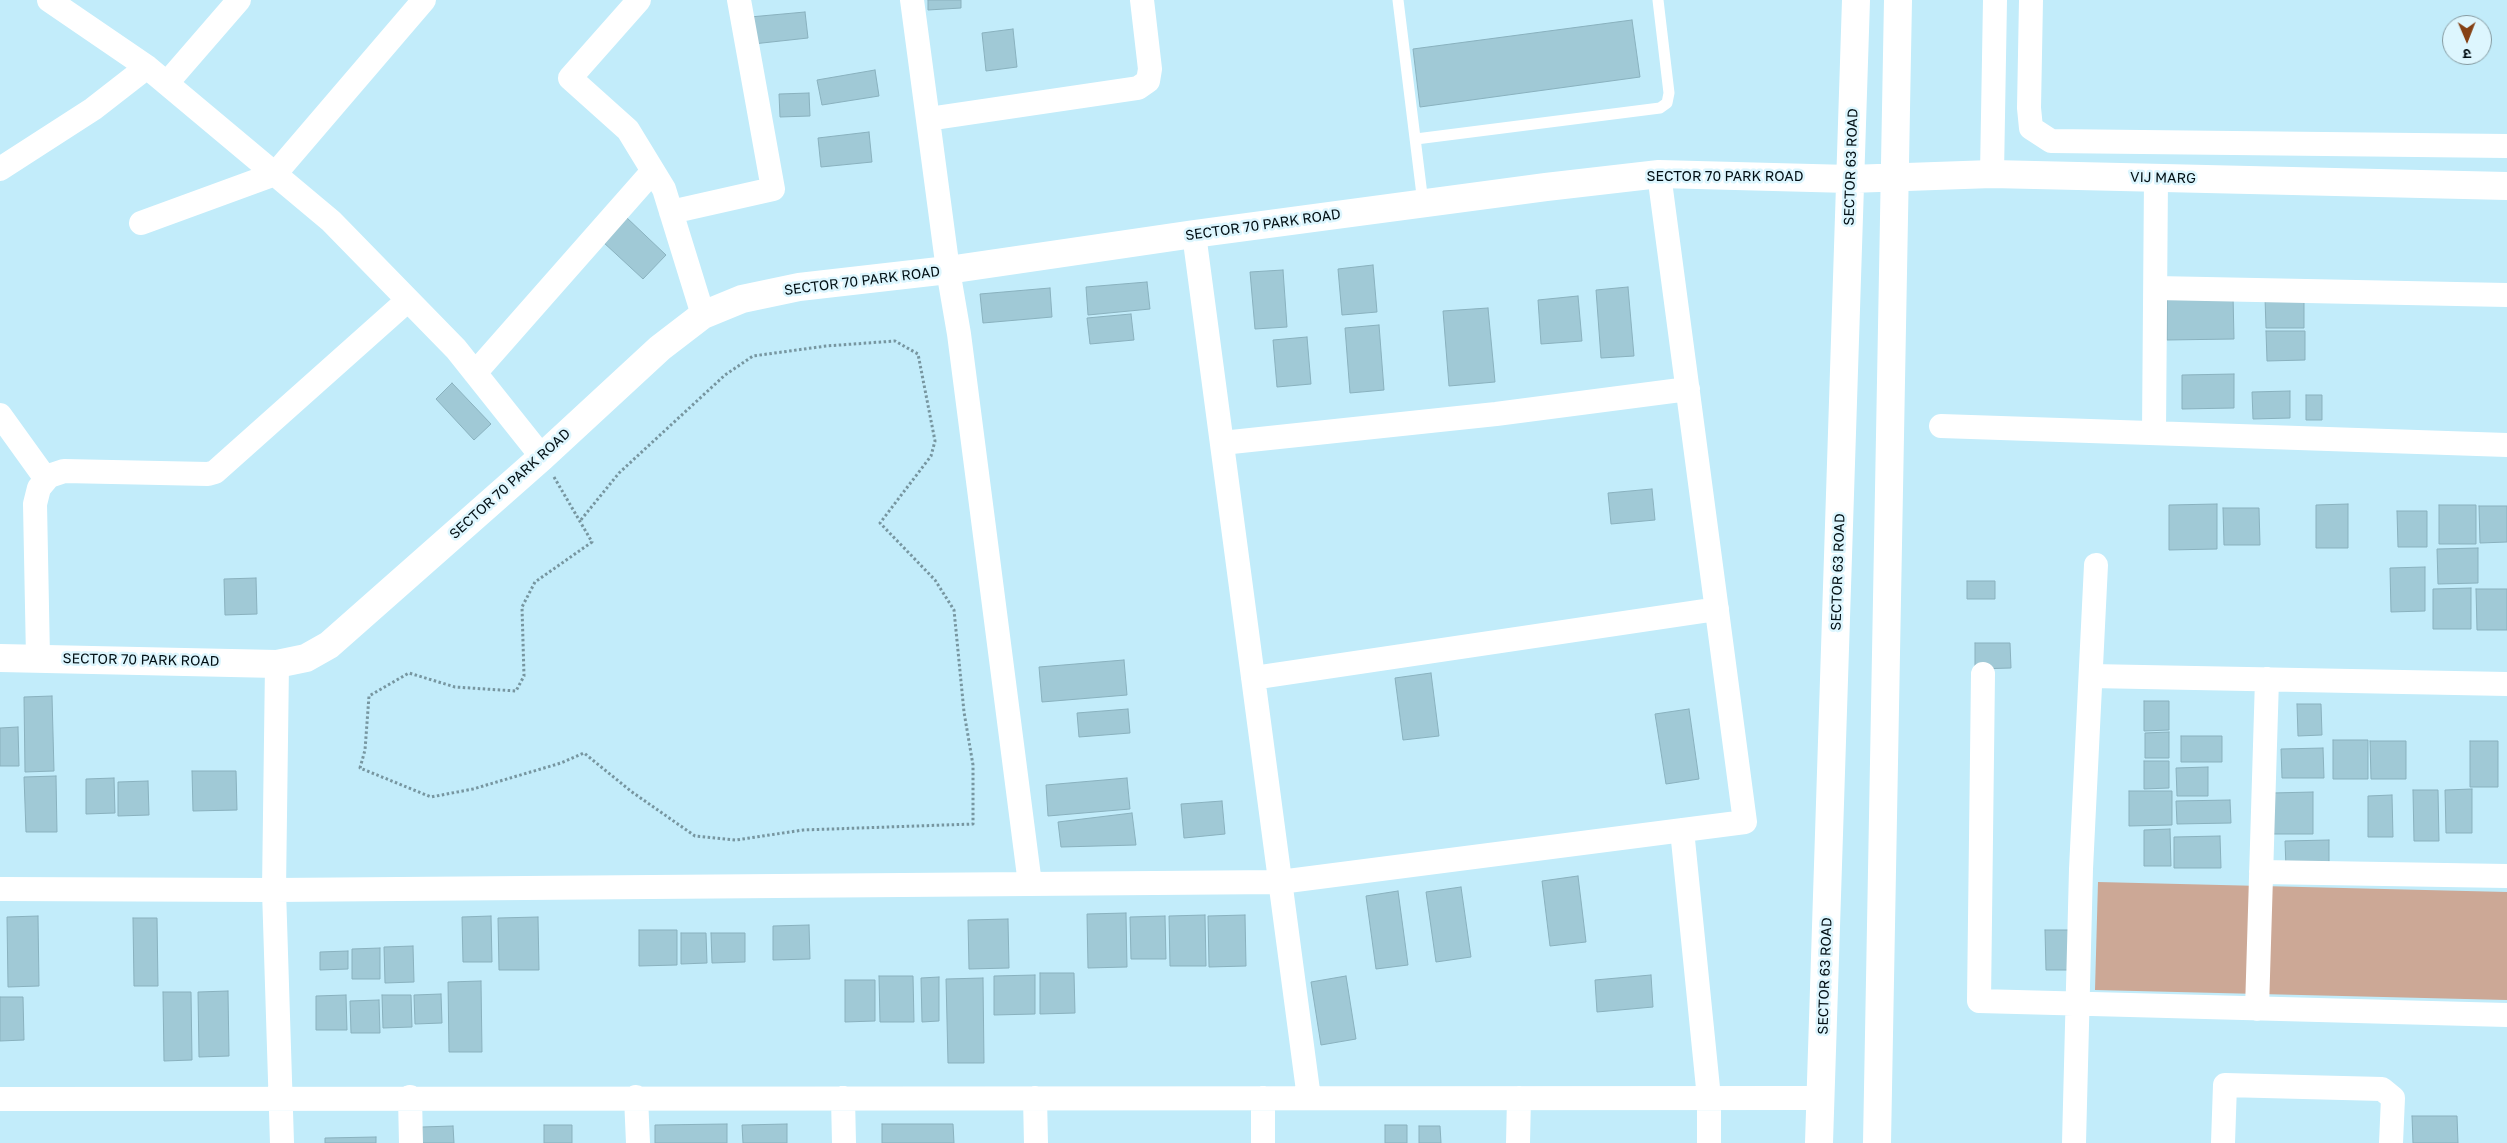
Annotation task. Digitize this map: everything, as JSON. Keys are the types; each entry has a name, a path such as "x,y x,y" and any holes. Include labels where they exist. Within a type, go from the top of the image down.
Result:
{"street":[{"path":"50,0 147,67 332,221 456,349 542,457"},
{"path":"167,83 239,0"},
{"path":"141,222 275,174 424,0"},
{"path":"639,0 570,78 628,130 664,189 703,315"},
{"path":"671,212 773,189 739,0"},
{"path":"912,0 1030,884"},
{"path":"928,119 1138,88 1148,81 1150,69 1142,0"},
{"name":"SECTOR 63 ROAD","path":"1819,1143 1856,0"},
{"path":"1877,1143 1898,0"},
{"path":"1992,174 1995,0"},
{"path":"2031,0 2029,108 2031,128 2050,141 2507,146"},
{"path":"0,169 93,109 147,67"},
{"path":"475,373 653,171"},
{"path":"0,889 274,890 1280,882 1745,822 1659,174"},
{"name":"SECTOR 70 PARK ROAD","path":"0,658 277,664 306,658 329,645 542,457 660,348 703,315 742,299 799,287 948,270 1194,234 1659,174 1850,179 1895,177"},
{"name":"VIJ MARG","path":"1895,177 1992,174 2507,186"},
{"path":"2154,432 2156,178"},
{"path":"1194,234 1309,1098"},
{"path":"2156,288 2507,295"},
{"path":"38,658 35,504 38,488 46,479 64,471 208,474 215,472 408,300"},
{"path":"1222,443 1496,414 1688,389"},
{"path":"0,415 46,479"},
{"path":"1941,426 2507,445"},
{"path":"2074,1143 2081,869 2096,565"},
{"path":"1253,678 1717,609"},
{"path":"277,664 274,890 282,1143"},
{"path":"1983,674 1978,1001 2507,1015"},
{"path":"2091,676 2507,684"},
{"path":"2257,1009 2267,679"},
{"path":"1682,830 1709,1098 1709,1143"},
{"path":"2261,872 2507,876"},
{"path":"2223,1143 2224,1085 2382,1089 2393,1098 2391,1143"},
{"path":"0,1099 282,1097 1821,1098"},
{"path":"636,1097 638,1143"},
{"path":"410,1098 411,1143"},
{"path":"843,1098 844,1143"},
{"path":"1035,1098 1036,1143"},
{"path":"1263,1098 1263,1143"},
{"path":"1518,1143 1519,1098"}],"lane":[{"path":"1398,0 1424,203"},
{"path":"1416,139 1660,108 1667,103 1669,93 1658,0"}],"path":[{"path":"542,457 580,522 592,542 535,582 522,607 524,676 516,691 455,687 409,673 369,696 365,750 360,768 431,797 473,789 561,763 584,753 640,798 696,836 736,840 802,830 973,824 973,765 964,712 954,610 934,580 880,523 931,456 935,441 918,354 895,341 826,346 753,356 725,375 619,472 580,522"}],"shaded area":[{"path":"2098,882 2507,892 2507,1000 2095,990"}],"building":[{"path":"928,0 961,0 961,8 928,10"},
{"path":"805,12 808,38 753,44 750,17"},
{"path":"1632,20 1640,77 1420,107 1413,49"},
{"path":"1013,29 1017,67 986,71 982,33"},
{"path":"875,70 879,96 822,105 817,80"},
{"path":"809,93 810,116 780,117 779,94"},
{"path":"869,132 872,162 821,167 818,138"},
{"path":"626,217 666,255 643,279 603,242"},
{"path":"1373,265 1377,312 1342,315 1338,269"},
{"path":"1283,270 1287,327 1255,329 1250,272"},
{"path":"1147,282 1150,309 1088,315 1086,287"},
{"path":"1628,287 1634,356 1601,358 1596,290"},
{"path":"1050,288 1052,317 983,323 980,294"},
{"path":"2233,295 2234,339 2167,340 2167,296"},
{"path":"1578,296 1582,341 1541,344 1538,300"},
{"path":"2265,298 2304,298 2304,328 2266,328"},
{"path":"1488,308 1495,382 1449,386 1443,311"},
{"path":"1131,314 1134,340 1090,344 1087,318"},
{"path":"1379,325 1384,390 1350,393 1345,328"},
{"path":"2266,331 2305,331 2305,360 2267,361"},
{"path":"1307,337 1311,384 1277,387 1273,340"},
{"path":"2234,374 2234,408 2182,409 2182,375"},
{"path":"452,383 491,424 474,440 436,399"},
{"path":"2290,391 2290,418 2253,419 2252,392"},
{"path":"2306,395 2322,395 2322,420 2306,420"},
{"path":"1652,489 1655,520 1611,524 1608,493"},
{"path":"2217,504 2217,549 2169,550 2169,505"},
{"path":"2348,504 2348,548 2316,548 2316,505"},
{"path":"2439,505 2476,505 2476,544 2439,544"},
{"path":"2479,506 2507,506 2507,542 2480,543"},
{"path":"2223,508 2259,508 2260,545 2224,545"},
{"path":"2397,511 2427,511 2427,547 2398,547"},
{"path":"2478,548 2478,583 2438,584 2437,549"},
{"path":"2425,567 2425,611 2391,612 2390,568"},
{"path":"256,578 257,614 225,615 224,579"},
{"path":"1967,581 1995,581 1995,599 1967,599"},
{"path":"2471,588 2471,629 2433,629 2433,589"},
{"path":"2476,589 2507,589 2507,630 2477,630"},
{"path":"1975,643 2010,643 2011,668 1975,669"},
{"path":"1124,660 1127,695 1042,702 1039,667"},
{"path":"1431,673 1439,736 1403,740 1395,678"},
{"path":"52,696 54,771 25,772 24,697"},
{"path":"2144,701 2169,701 2169,730 2144,731"},
{"path":"2297,704 2321,704 2322,735 2298,736"},
{"path":"1128,709 1130,733 1079,737 1077,713"},
{"path":"1689,709 1699,779 1666,784 1655,714"},
{"path":"18,727 19,766 0,766 0,728"},
{"path":"2169,732 2169,758 2145,758 2145,733"},
{"path":"2181,736 2222,736 2222,762 2181,762"},
{"path":"2333,740 2368,740 2368,779 2333,779"},
{"path":"2370,741 2406,741 2406,779 2371,779"},
{"path":"2470,741 2498,741 2498,787 2470,787"},
{"path":"2323,748 2324,778 2282,778 2281,749"},
{"path":"2144,761 2169,761 2169,788 2144,789"},
{"path":"2208,767 2208,796 2177,796 2176,768"},
{"path":"192,771 236,771 237,810 193,811"},
{"path":"56,776 57,832 26,832 24,777"},
{"path":"114,778 115,813 86,814 86,779"},
{"path":"1127,778 1130,809 1048,816 1046,785"},
{"path":"148,781 149,815 118,816 118,782"},
{"path":"2472,789 2472,833 2446,833 2445,790"},
{"path":"2413,790 2438,790 2439,841 2414,841"},
{"path":"2129,791 2172,791 2172,825 2129,826"},
{"path":"2313,792 2313,834 2272,834 2272,793"},
{"path":"2392,795 2393,837 2368,837 2368,796"},
{"path":"2230,800 2231,823 2177,824 2176,801"},
{"path":"1222,801 1225,834 1184,838 1181,804"},
{"path":"1132,813 1136,845 1061,847 1058,822"},
{"path":"2170,829 2171,866 2144,866 2144,830"},
{"path":"2220,836 2221,868 2174,868 2174,837"},
{"path":"2329,840 2329,867 2286,868 2285,841"},
{"path":"1578,876 1586,942 1550,946 1542,881"},
{"path":"1461,887 1471,957 1436,962 1426,892"},
{"path":"1398,891 1408,965 1376,969 1366,896"},
{"path":"1126,913 1127,967 1088,968 1087,914"},
{"path":"1205,915 1206,966 1170,966 1169,916"},
{"path":"1245,915 1246,966 1209,967 1208,916"},
{"path":"38,916 39,986 8,987 7,917"},
{"path":"491,916 492,962 463,962 462,917"},
{"path":"1165,916 1166,959 1131,959 1130,917"},
{"path":"538,917 539,970 499,970 498,918"},
{"path":"133,918 157,918 158,986 134,986"},
{"path":"1008,919 1009,968 969,969 968,920"},
{"path":"809,925 810,959 773,960 773,926"},
{"path":"639,930 677,930 677,965 639,966"},
{"path":"2045,930 2071,930 2071,970 2046,970"},
{"path":"681,933 706,933 707,963 681,964"},
{"path":"711,933 745,933 745,962 712,963"},
{"path":"413,946 414,982 385,983 384,947"},
{"path":"380,948 380,979 352,979 352,949"},
{"path":"348,951 348,969 320,970 320,952"},
{"path":"1040,973 1074,973 1075,1013 1040,1014"},
{"path":"1035,975 1035,1014 994,1015 994,976"},
{"path":"1651,975 1653,1007 1597,1012 1595,980"},
{"path":"879,976 913,976 914,1022 880,1022"},
{"path":"1346,976 1356,1039 1321,1045 1311,982"},
{"path":"939,977 939,1021 922,1022 921,978"},
{"path":"983,978 984,1063 948,1063 946,979"},
{"path":"845,980 875,980 875,1021 845,1022"},
{"path":"481,981 482,1052 449,1052 448,982"},
{"path":"228,991 229,1056 199,1057 198,992"},
{"path":"163,992 191,992 192,1060 164,1061"},
{"path":"441,994 442,1023 415,1024 414,995"},
{"path":"346,995 347,1030 316,1030 316,996"},
{"path":"382,995 411,995 412,1027 383,1028"},
{"path":"0,997 23,997 24,1040 0,1041"},
{"path":"379,1000 380,1033 351,1033 350,1001"},
{"path":"2412,1116 2457,1116 2458,1143 2413,1143"},
{"path":"727,1124 727,1143 655,1143 655,1125"},
{"path":"787,1124 787,1143 743,1143 742,1125"},
{"path":"882,1124 953,1124 954,1143 882,1143"},
{"path":"544,1125 572,1125 572,1143 544,1143"},
{"path":"1385,1125 1407,1125 1407,1143 1385,1143"},
{"path":"453,1126 454,1143 422,1143 422,1127"},
{"path":"1419,1126 1440,1126 1441,1143 1419,1143"},
{"path":"376,1137 376,1143 325,1143 325,1138"}]}
